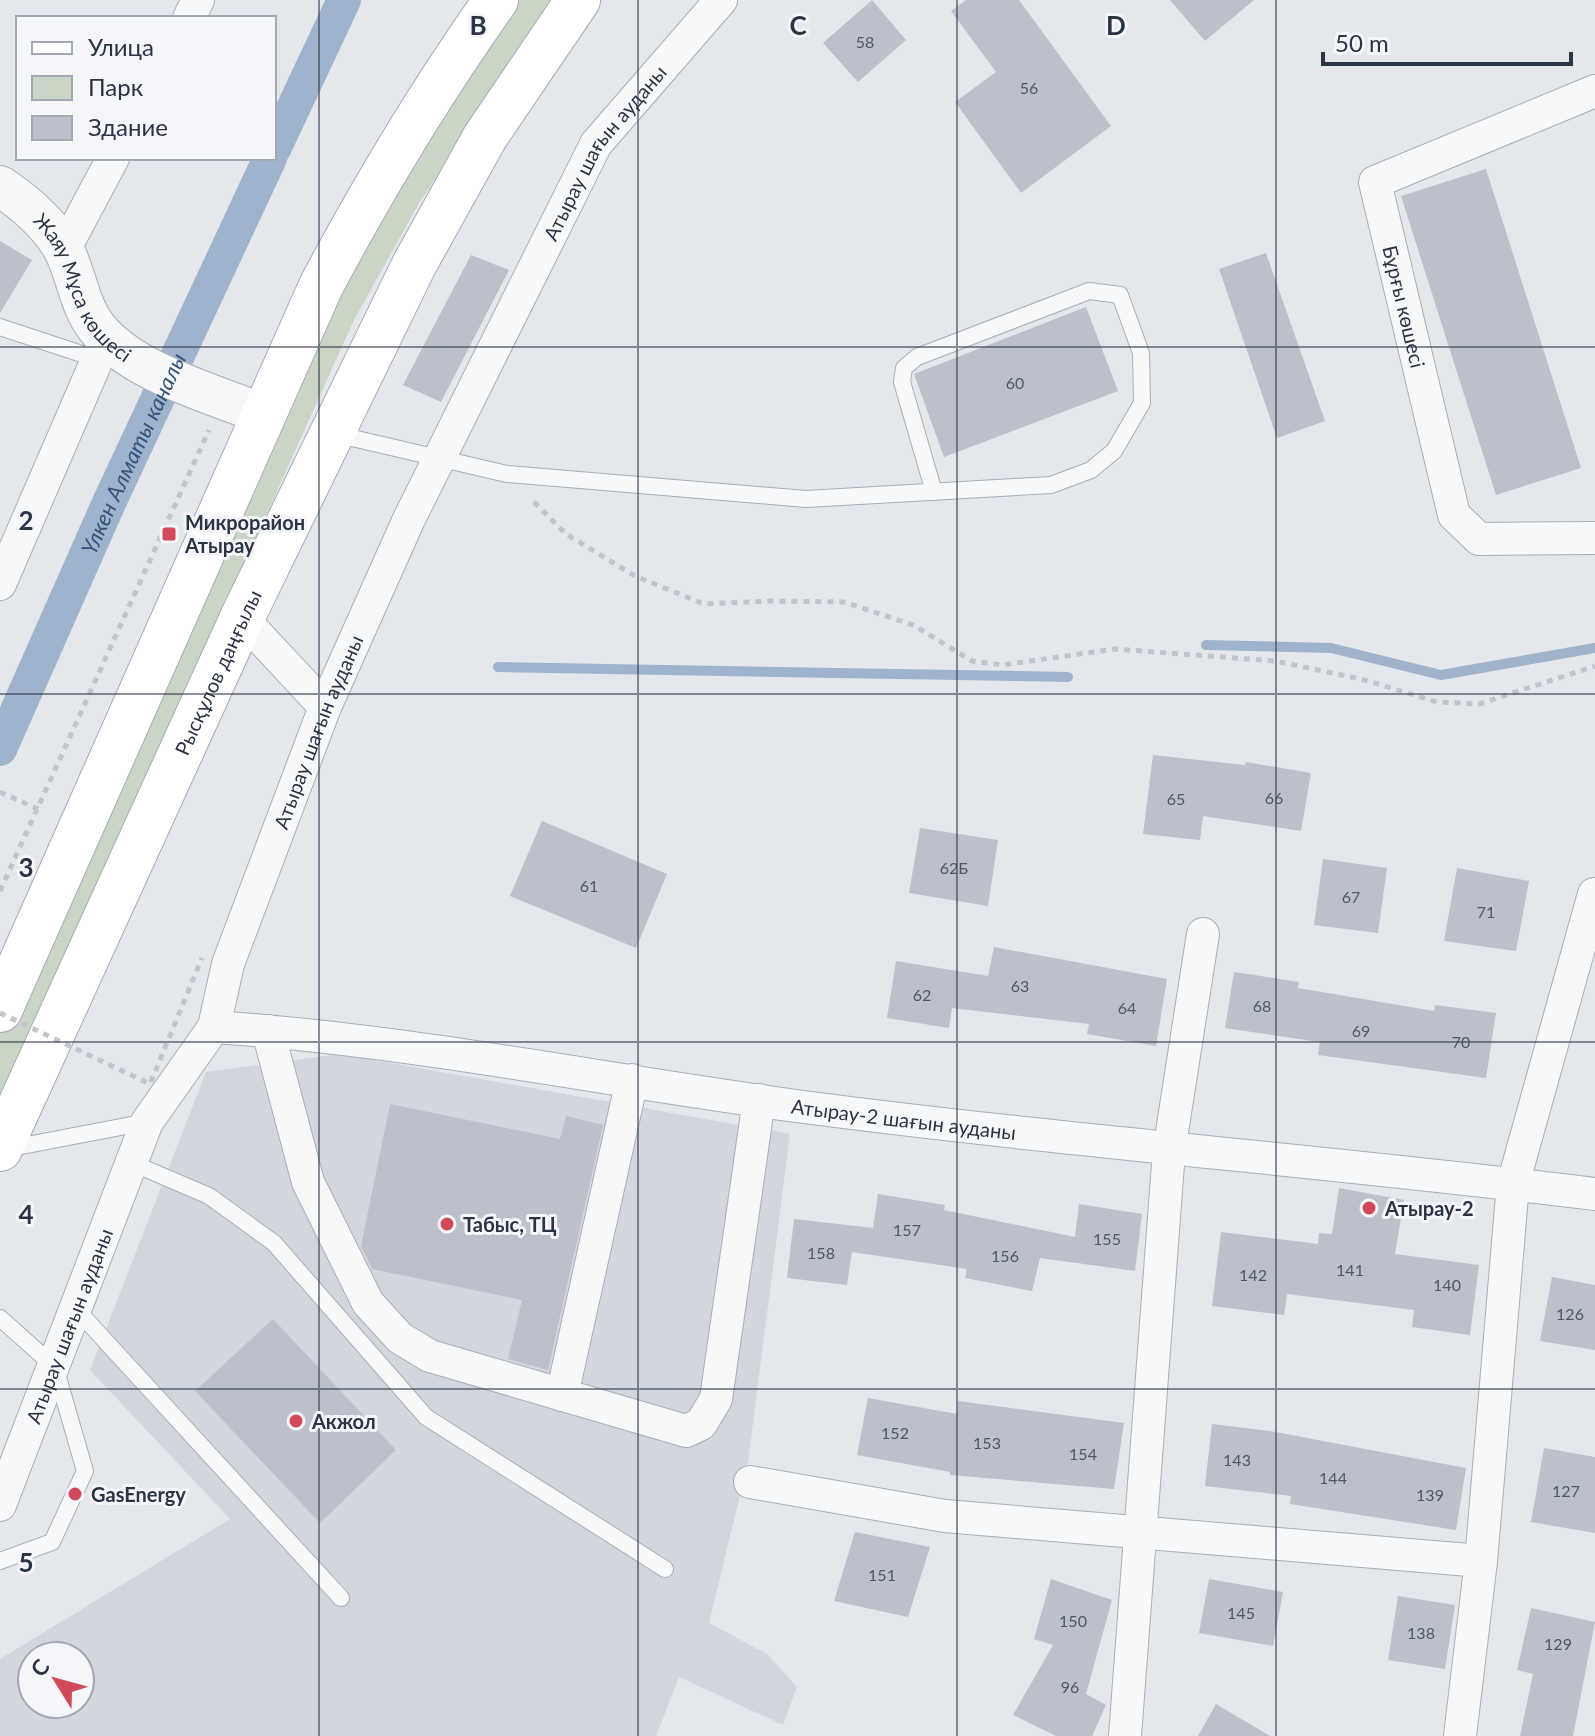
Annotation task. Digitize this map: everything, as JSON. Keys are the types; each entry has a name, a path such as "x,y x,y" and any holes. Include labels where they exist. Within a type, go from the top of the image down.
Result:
{"main road":[{"path":"0,1012 321,286 372,190 438,81 496,0"},
{"name":"Рысқұлов даңғылы","path":"0,1149 242,618 414,265 485,137 560,21 578,0"}],"street":[{"name":"Атырау шағын ауданы","path":"0,1505 147,1122 214,1027 228,964 325,707 440,456 596,144 721,0"},
{"name":"Бұрғы көшесі","path":"1595,91 1375,182 1454,515 1479,539 1595,538"},
{"path":"64,250 112,160"},
{"name":"Жаяу Мұса көшесі","path":"0,186 36,215 64,250 102,349 263,414"},
{"path":"0,584 102,349"},
{"path":"242,618 325,707"},
{"path":"1460,1736 1481,1561 1513,1184 1594,894"},
{"path":"1125,1736 1169,1151 1203,934"},
{"name":"Атырау-2 шағын ауданы","path":"214,1027 406,1046 759,1100 1169,1151 1595,1194"},
{"path":"268,1031 308,1182 368,1303 400,1338 430,1356 686,1431 701,1424 716,1399 759,1100"},
{"path":"562,1395 632,1080"},
{"path":"750,1482 945,1516 1481,1561"}],"lane":[{"path":"334,434 440,456 507,474 806,499 934,492 1051,485 1091,470 1114,451 1142,403 1141,353 1120,295 1089,291 917,357 904,368 902,382 934,492"},
{"path":"0,327 102,349"},
{"path":"0,1149 147,1122"},
{"path":"132,1163 209,1196 274,1243 426,1417 665,1569"},
{"path":"77,1310 341,1598"},
{"path":"0,1318 55,1367 85,1471 52,1542 0,1561"}],"path":[{"path":"0,891 217,395"},
{"path":"507,474 566,534 635,576 704,604 844,602 913,625 972,661 1002,665 1115,649 1275,661 1361,679 1437,702 1479,704 1595,666"},
{"path":"0,792 38,809"},
{"path":"0,1012 150,1084 202,958"}],"shaded area":[{"path":"340,1054 790,1134 748,1462 709,1623 767,1654 797,1687 783,1725 679,1677 656,1736 0,1736 0,1659 16,1649 16,1720 96,1720 96,1640 31,1640 230,1519 90,1370 206,1072"}],"green space":[{"path":"519,0 553,0 419,203 354,320 0,1106 0,1034 326,310 465,76"}],"building":[{"path":"872,0 906,40 858,82 823,43"},
{"path":"966,0 1019,0 1111,126 1021,193 955,102 996,72 951,11"},
{"path":"1170,0 1254,0 1205,41"},
{"path":"1486,169 1581,468 1496,495 1401,196"},
{"path":"0,241 32,260 0,313"},
{"path":"1266,253 1325,421 1277,438 1219,269"},
{"path":"471,255 509,270 441,402 403,385"},
{"path":"1086,307 1118,391 944,457 914,374"},
{"path":"1153,755 1245,765 1246,762 1311,773 1301,831 1203,816 1200,840 1143,834"},
{"path":"542,821 667,874 636,948 510,896"},
{"path":"920,828 998,840 988,906 909,893"},
{"path":"1323,859 1387,868 1378,933 1314,925"},
{"path":"1457,868 1529,881 1516,951 1444,941"},
{"path":"994,947 1167,979 1156,1046 1087,1034 1089,1024 952,1008 949,1028 887,1018 896,961 988,976"},
{"path":"1234,972 1299,982 1298,988 1434,1011 1435,1005 1496,1013 1486,1078 1318,1055 1320,1042 1225,1028"},
{"name":"Табыс, ТЦ","path":"390,1104 560,1139 566,1116 603,1125 548,1370 508,1359 522,1300 372,1269 361,1246"},
{"path":"1339,1188 1404,1200 1395,1254 1479,1265 1470,1335 1412,1327 1414,1310 1287,1294 1284,1315 1212,1306 1221,1232 1318,1244 1319,1233 1332,1234"},
{"path":"878,1194 945,1205 944,1210 1075,1237 1079,1204 1142,1214 1135,1271 1040,1258 1032,1291 965,1278 967,1269 852,1252 847,1285 787,1278 794,1219 873,1228"},
{"path":"1552,1277 1595,1285 1595,1350 1540,1341"},
{"name":"Акжол","path":"273,1319 396,1450 320,1523 195,1391"},
{"path":"868,1398 957,1414 958,1401 1124,1423 1114,1489 950,1475 950,1472 857,1455"},
{"path":"1212,1424 1270,1431 1466,1468 1456,1530 1290,1504 1291,1496 1205,1486"},
{"path":"1544,1448 1595,1457 1595,1533 1531,1522"},
{"path":"855,1532 930,1547 908,1617 834,1601"},
{"path":"1051,1579 1112,1600 1086,1694 1106,1705 1092,1736 1056,1736 1013,1715 1053,1645 1034,1639"},
{"path":"1209,1579 1283,1592 1273,1646 1199,1633"},
{"path":"1398,1596 1455,1605 1445,1669 1388,1660"},
{"path":"1531,1608 1595,1622 1573,1736 1520,1736 1533,1674 1517,1670"},
{"path":"1216,1704 1270,1736 1198,1736"}],"waterway":[{"name":"Үлкен Алматы каналы","path":"276,145 344,0"},
{"name":"Үлкен Алматы каналы","path":"0,749 108,505 269,160"},
{"path":"1206,645 1331,648 1441,675 1595,648"},
{"path":"498,667 1068,677"}],"place":[{"name":"Микрорайон Атырау","path":"169,534"},
{"name":"Атырау-2","path":"1369,1208"},
{"name":"Табыс, ТЦ","path":"447,1224"},
{"name":"Акжол","path":"296,1421"},
{"name":"GasEnergy","path":"75,1494"}]}
